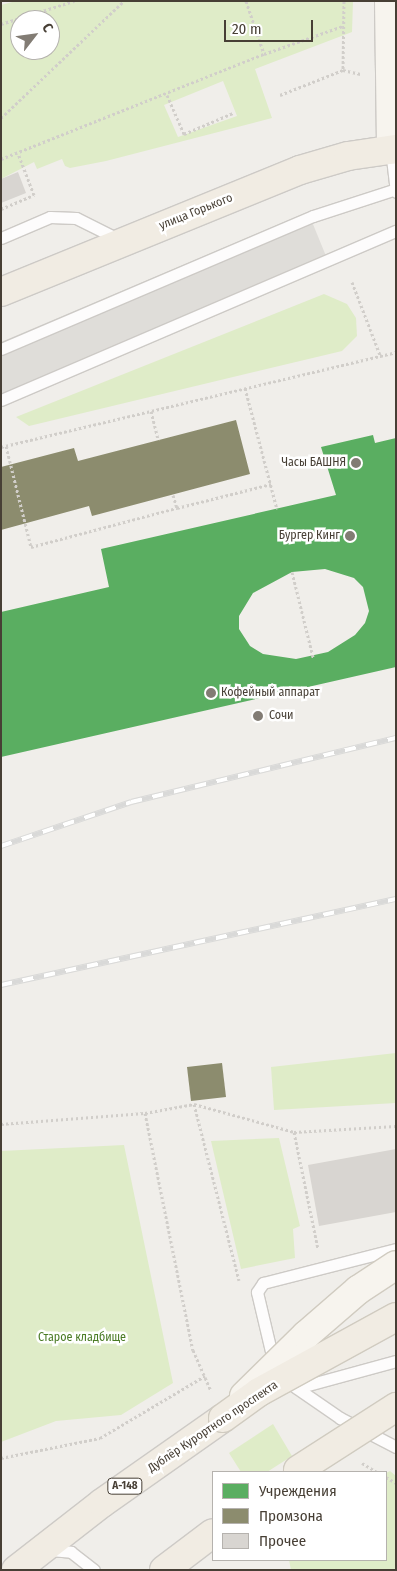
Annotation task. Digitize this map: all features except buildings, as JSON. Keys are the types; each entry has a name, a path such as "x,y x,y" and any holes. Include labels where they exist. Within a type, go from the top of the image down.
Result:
{"main road":[{"path":"389,1 388,79 393,150"},
{"name":"улица Горького","path":"1,292 300,170 348,156 393,150"},
{"name":"А-148","path":"223,1418 306,1335 358,1290 396,1265"},
{"name":"Дублёр Курортного проспекта","path":"22,1566 102,1503 260,1392 396,1317"},
{"path":"296,1471 396,1408"},
{"path":"164,1570 212,1534"}],"lane":[{"path":"1,349 313,216 396,190 393,150"},
{"path":"1,238 50,218 76,218 124,242"},
{"path":"1,400 396,231"},
{"path":"396,1249 270,1279 259,1287 257,1292 271,1358 280,1375 340,1418 396,1446"},
{"path":"296,1388 396,1360"},
{"name":"А-148","path":"22,1566 46,1550 63,1549 79,1555 94,1570"}],"path":[{"path":"1,24 74,1"},
{"path":"1,118 124,1"},
{"path":"246,1 264,54"},
{"path":"343,70 344,1"},
{"path":"1,159 167,95 264,54 344,26"},
{"path":"280,95 343,70 388,79"},
{"path":"167,95 184,134 233,113"},
{"path":"1,209 34,195 18,153"},
{"path":"352,282 380,355"},
{"path":"1,447 396,352"},
{"path":"245,388 277,508"},
{"path":"151,411 158,440"},
{"path":"6,446 31,547 271,484"},
{"path":"173,495 177,508"},
{"path":"292,572 313,657"},
{"path":"1,1124 145,1113 194,1104 294,1132 396,1126"},
{"path":"145,1113 193,1350 223,1418"},
{"path":"294,1132 320,1258"},
{"path":"1,1458 100,1438 205,1376"}],"green space":[{"path":"16,1 353,1 352,32 255,69 272,118 106,161 70,168 65,166 62,159 37,169 34,162 1,179 1,5","holes":["223,81 237,116 178,137 164,105"]},
{"path":"324,294 347,304 356,318 357,336 342,351 29,426 16,417"},
{"path":"396,1053 396,1103 274,1110 271,1067"},
{"path":"279,1138 300,1226 293,1229 295,1258 241,1269 211,1141"},
{"name":"Старое кладбище","path":"124,1145 173,1383 121,1415 56,1421 1,1442 1,1151"},
{"path":"273,1424 292,1456 269,1471 240,1471 229,1453"},
{"path":"390,1471 396,1476 396,1570 291,1570 289,1561 387,1561 387,1472"}],"shaded area":[{"path":"308,212 326,256 1,395 1,342"}],"railway":[{"path":"1,846 131,802 396,738"},
{"path":"1,985 396,899"}],"place":[{"name":"Часы БАШНЯ","path":"356,463"},
{"name":"Бургер Кинг","path":"350,536"},
{"name":"Кофейный аппарат","path":"211,693"},
{"name":"Сочи","path":"258,716"}]}
